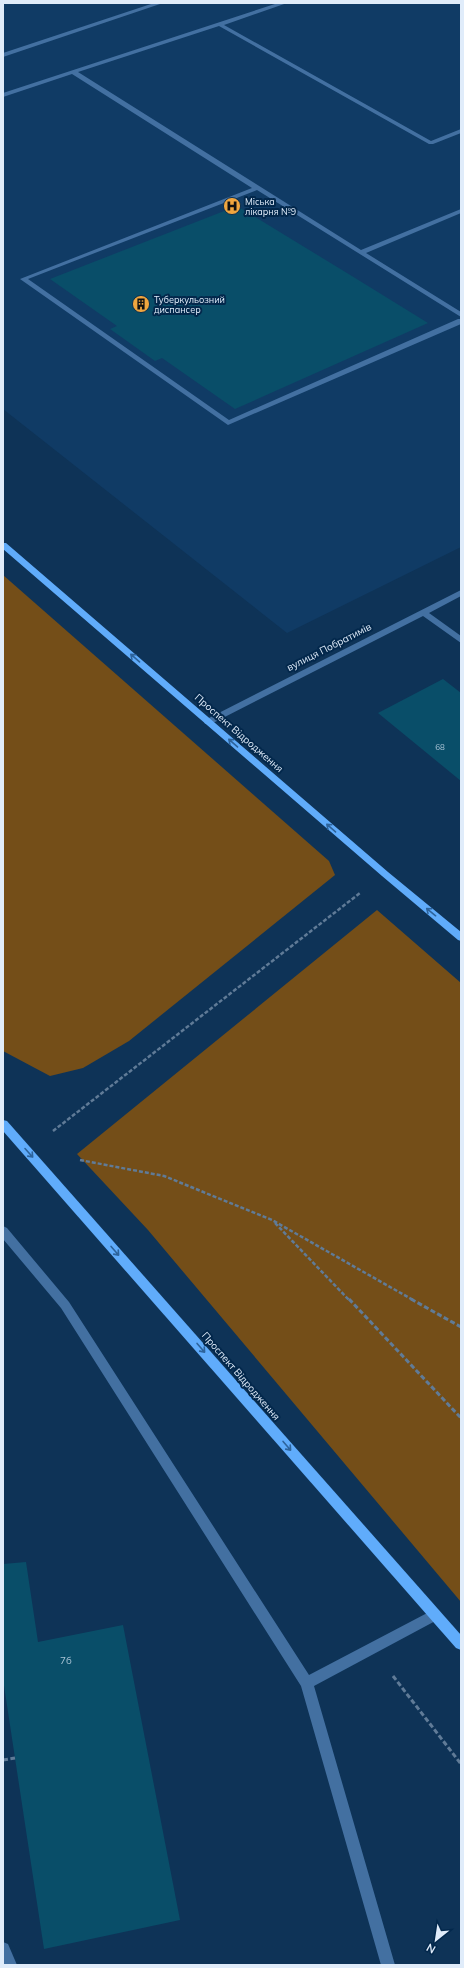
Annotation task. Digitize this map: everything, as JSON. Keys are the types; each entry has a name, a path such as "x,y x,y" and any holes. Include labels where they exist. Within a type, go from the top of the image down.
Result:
{"main road":[{"name":"Проспект Відродження","path":"3,545 384,874 461,937"},
{"name":"Проспект Відродження","path":"3,1124 461,1644"}],"street":[{"path":"3,55 160,3"},
{"path":"3,95 284,3"},
{"path":"219,24 431,143 461,131"},
{"path":"73,72 461,315"},
{"path":"257,188 23,279 228,423 461,321"},
{"path":"361,253 461,211"},
{"name":"вулиця Побратимів","path":"208,722 461,593"},
{"path":"423,612 461,640"},
{"path":"3,1231 65,1305 307,1683 388,1965"},
{"path":"307,1683 435,1614"},
{"path":"3,1950 10,1965"}],"path":[{"path":"27,1150 384,874"},
{"path":"27,1150 164,1176 272,1220 461,1327"},
{"path":"272,1220 381,1332 461,1418"},
{"path":"372,1648 461,1764"},
{"path":"3,1760 15,1758"}],"shaded area":[{"name":"Міська лікарня №9","path":"3,3 461,3 461,547 287,633 3,409"},
{"path":"3,575 329,861 335,875 129,1041 83,1068 50,1076 3,1051"},
{"path":"377,910 461,983 461,1602 148,1230 77,1154"}],"building":[{"name":"Туберкульозний диспансер","path":"237,206 428,323 235,409 162,358 155,361 110,329 117,326 50,279"},
{"path":"443,679 461,693 461,781 378,713"},
{"path":"26,1562 38,1642 123,1625 180,1920 44,1949 3,1679 3,1564"}],"place":[{"name":"Міська лікарня №9","path":"232,206"},
{"name":"Туберкульозний диспансер","path":"141,304"}]}
